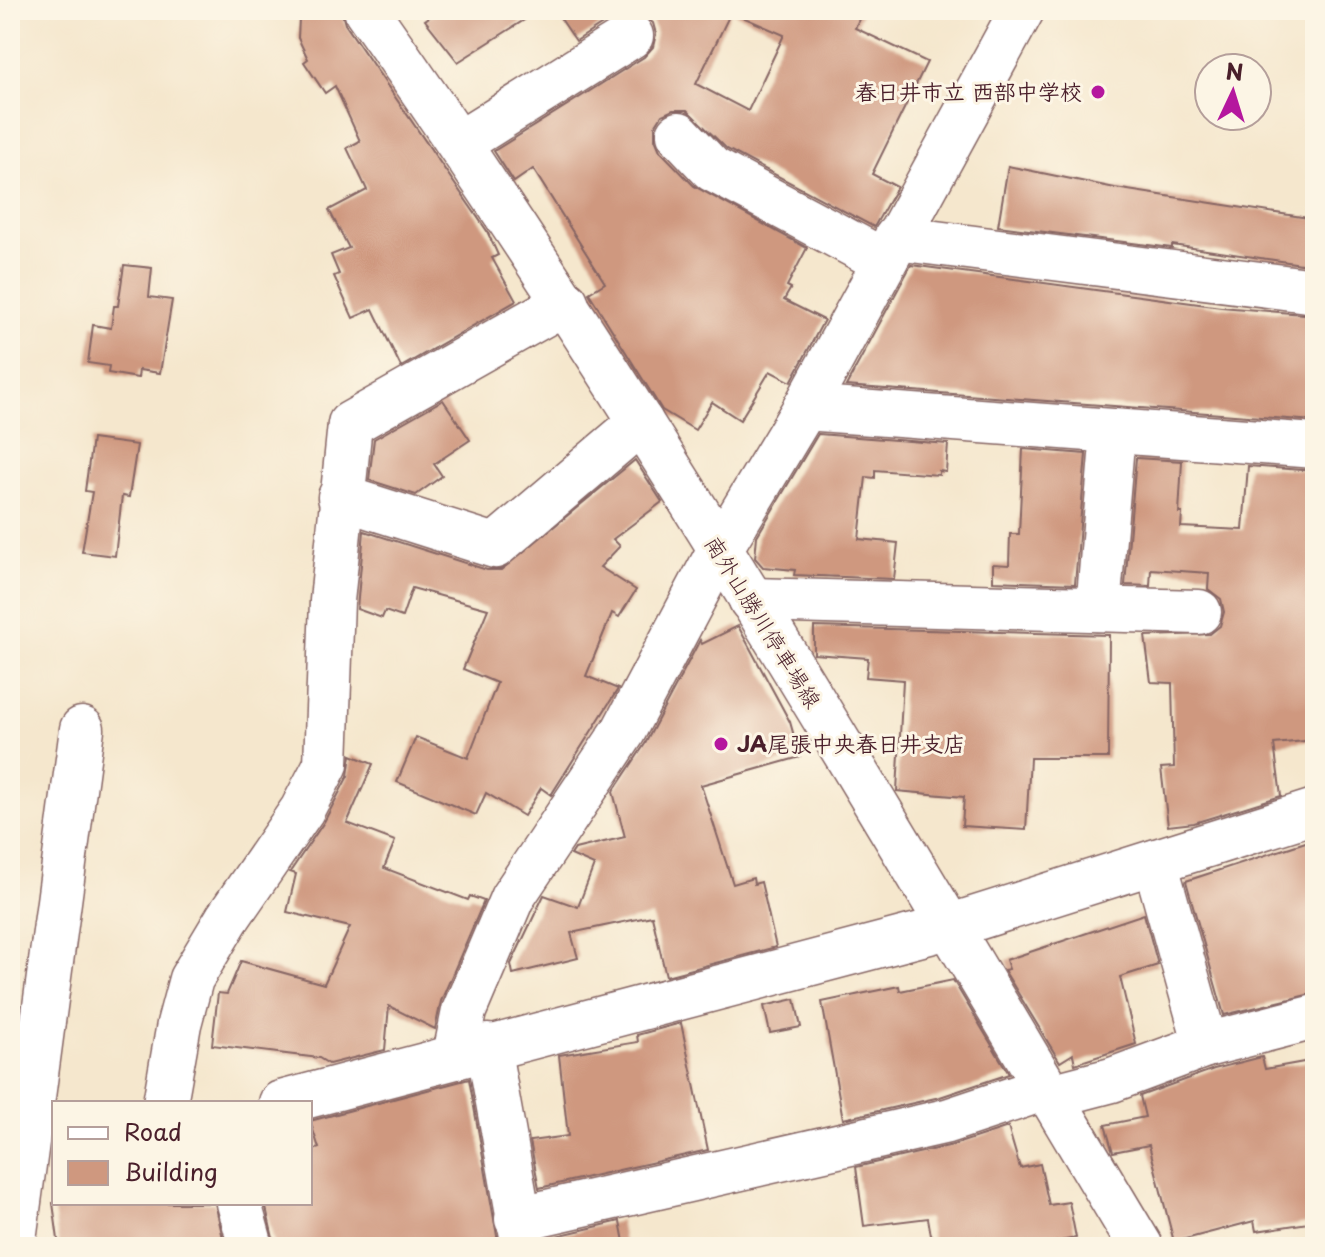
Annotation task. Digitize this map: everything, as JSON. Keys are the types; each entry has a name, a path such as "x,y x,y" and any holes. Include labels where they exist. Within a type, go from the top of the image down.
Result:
{"street":[{"name":"南外山勝川停車場線","path":"366,10 566,302 751,600 1141,1247"},
{"path":"1022,10 805,408 719,551 623,732 512,898 464,1011 521,1233 838,1143 947,1121 1048,1092 1112,1080 1206,1045 1315,1017"},
{"path":"460,143 631,36"},
{"path":"679,134 712,169 890,250 1315,291"},
{"path":"165,1101 179,1024 191,979 227,919 302,810 326,764 340,497 350,424 566,302"},
{"path":"805,408 1315,446"},
{"path":"340,497 495,546 641,422"},
{"path":"1098,609 1113,432"},
{"path":"751,600 1199,612"},
{"path":"13,1247 28,1167 82,729"},
{"path":"288,1101 472,1050 948,927 1315,811"},
{"path":"1155,862 1206,1045"},
{"path":"240,1205 251,1247"}],"building":[{"path":"312,10 341,10 345,24 487,231 498,255 492,258 516,301 401,367 373,309 353,318 334,276 339,274 331,255 349,248 329,210 367,190 347,148 360,141 335,86 325,93 304,62 308,59 298,38 299,19"},
{"path":"440,10 540,10 458,62 425,20"},
{"path":"555,10 863,10 855,28 927,62 872,174 897,187 874,227 727,149 687,110 673,110 662,115 655,126 655,139 660,151 694,186 807,248 787,286 791,288 784,300 824,320 791,382 770,371 740,420 712,402 695,430 662,410 589,293 605,283 533,169 514,182 494,151 644,57 653,47 656,34 653,23 642,14 629,11 618,14 576,41","holes":["731,12 784,35 748,111 696,84"]},
{"path":"1008,166 1115,188 1315,219 1315,266 1172,245 1172,248 998,226"},
{"path":"124,265 152,268 149,297 172,300 160,373 139,370 138,378 108,373 109,366 88,363 93,325 111,328 114,306 118,306"},
{"path":"911,265 1221,307 1315,315 1315,421 846,386"},
{"path":"443,400 470,440 434,464 442,476 416,495 369,480 374,439"},
{"path":"818,434 948,444 946,472 939,471 939,475 875,470 875,478 866,477 859,539 898,543 894,579 794,575 795,570 763,567 755,558 757,536"},
{"path":"92,439 137,445 129,497 122,496 115,556 82,552 92,492 85,491"},
{"path":"1023,449 1086,454 1075,584 993,581 993,564 1009,565 1010,534 1019,534"},
{"path":"1136,458 1182,461 1181,527 1243,530 1248,466 1315,471 1315,740 1274,744 1281,796 1194,823 1168,826 1161,768 1174,767 1172,683 1151,682 1145,636 1210,634 1220,626 1224,612 1221,599 1208,589 1209,573 1151,569 1150,586 1125,585"},
{"path":"635,460 662,502 613,539 620,546 600,567 636,590 619,617 612,613 586,676 618,689 551,795 541,788 524,816 486,793 476,815 397,782 416,737 468,758 497,683 463,669 488,609 412,588 402,617 385,611 382,618 357,609 364,531 487,570 501,570"},
{"path":"738,626 790,722 800,757 701,785 733,884 753,878 754,884 761,882 776,947 666,976 652,916 571,933 578,958 513,974 511,964 544,895 578,907 594,865 571,855 575,849 625,837 613,792 645,744 700,640 702,644"},
{"path":"814,627 1109,635 1108,758 1030,758 1026,830 962,826 964,797 897,791 903,680 866,677 868,658 814,654"},
{"path":"351,755 373,764 347,823 395,841 384,868 468,900 470,896 484,901 441,1001 435,1029 389,1006 385,1050 329,1064 319,1058 212,1045 218,993 227,994 241,961 324,984 350,927 287,912 296,874 290,872 324,822 348,776"},
{"path":"1315,839 1315,993 1224,1015 1186,881"},
{"path":"1144,914 1158,965 1120,977 1136,1044 1075,1064 1073,1054 1060,1062 1004,970 1009,969 1006,960"},
{"path":"953,980 1009,1074 940,1097 843,1119 822,1002 899,986 900,991"},
{"path":"795,999 801,1027 770,1033 764,1006"},
{"path":"681,1023 708,1150 539,1188 530,1141 568,1136 559,1055 638,1042 637,1035"},
{"path":"1262,1057 1265,1069 1315,1060 1315,1222 1256,1231 1254,1221 1174,1242 1149,1145 1113,1152 1105,1125 1145,1117 1140,1096 1214,1069"},
{"path":"469,1079 499,1247 275,1247 265,1205 312,1205 312,1150 319,1148 312,1120"},
{"path":"1008,1127 1020,1168 1040,1164 1049,1205 1069,1202 1076,1238 1055,1242 1056,1247 933,1247 928,1218 864,1226 856,1167 953,1145"},
{"path":"53,1205 215,1205 225,1247 137,1247 136,1243 119,1247 59,1247"},
{"path":"620,1221 625,1247 548,1247 548,1238"}],"place":[{"name":"春日井市立 西部中学校","path":"1098,92"},
{"name":"JA尾張中央春日井支店","path":"721,744"}]}
